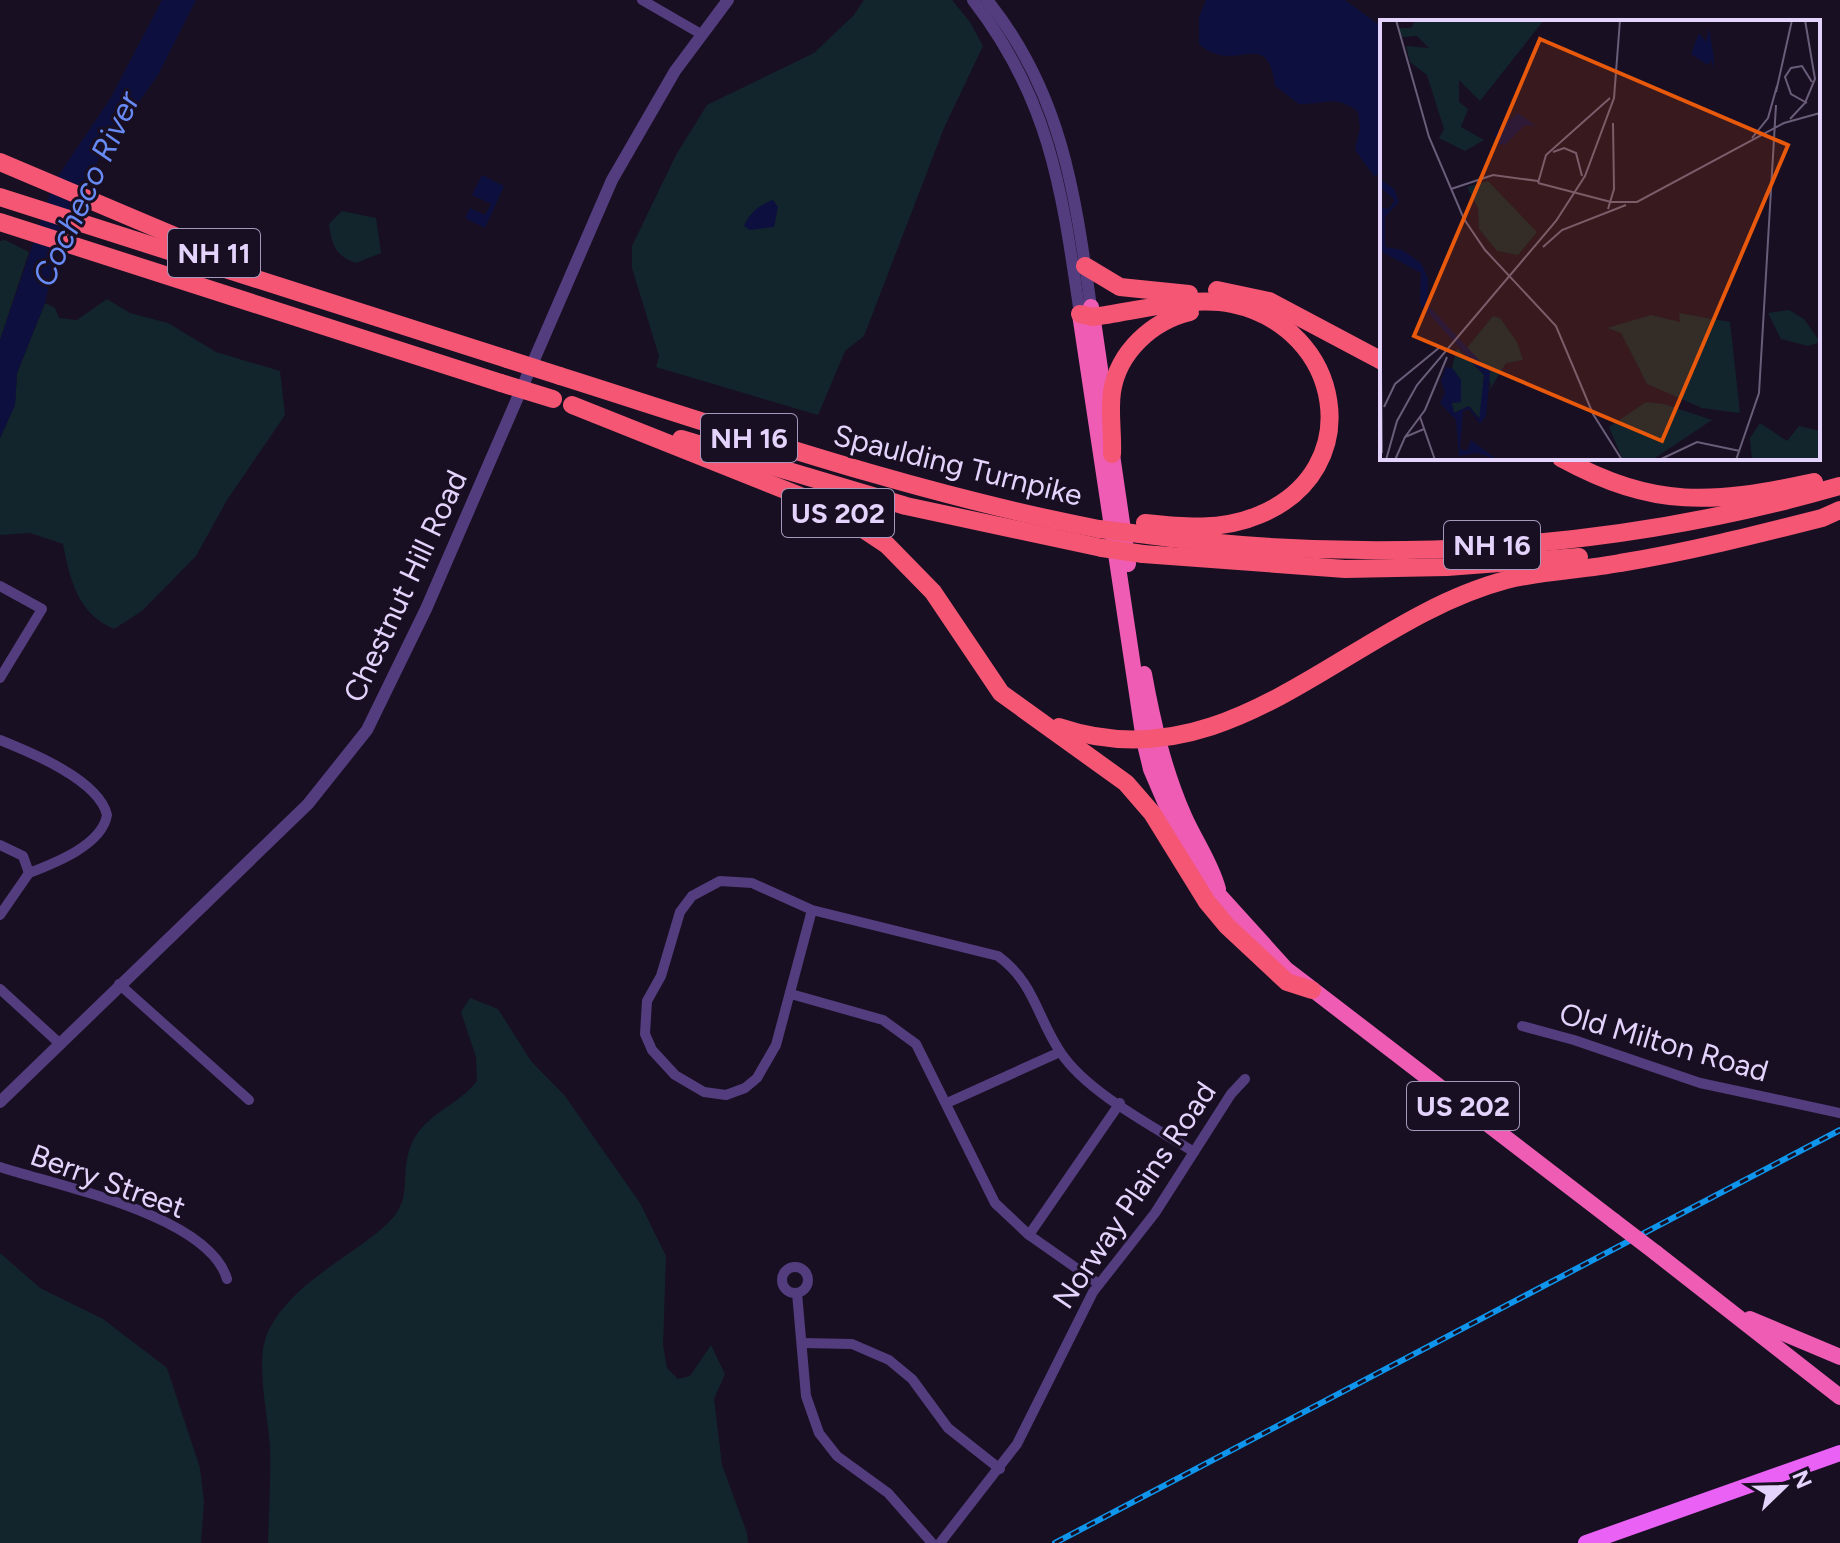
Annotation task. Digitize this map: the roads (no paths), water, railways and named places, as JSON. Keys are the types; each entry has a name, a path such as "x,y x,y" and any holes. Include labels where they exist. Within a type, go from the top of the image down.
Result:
{"highway":[{"name":"NH 11","path":"0,162 336,305"},
{"name":"Spaulding Turnpike","path":"0,197 778,447 991,508 1269,548 1385,550 1506,545 1641,530 1840,486"},
{"name":"Spaulding Turnpike","path":"0,222 830,486 996,528 1102,548 1143,554 1345,569 1516,563 1671,544 1840,508"},
{"path":"0,231 24,231"},
{"path":"1085,266 1120,287 1189,294"},
{"path":"1088,313 1226,290 1269,301 1380,360"},
{"path":"1088,313 1203,302 1228,303 1247,308 1291,330 1321,369 1330,409 1328,432 1316,465 1305,482 1281,504 1252,518 1195,527 1139,528"},
{"path":"1112,454 1112,392 1120,366 1133,346 1174,317 1217,307 1247,308"},
{"path":"1088,313 1112,454 1150,740"},
{"path":"1088,313 1150,740"},
{"name":"US 202","path":"572,405 774,485 854,522 887,545 951,616 1001,693 1126,783 1152,813 1207,902 1227,926 1287,982 1312,990"},
{"path":"1565,460 1619,487 1672,499 1722,497 1840,476"},
{"path":"1034,719 1103,740 1177,737 1238,717 1439,606 1473,591 1526,576 1702,548 1822,518 1840,508"},
{"name":"US 202","path":"1150,740 1151,769 1201,875 1218,890 1250,931 1312,990 1840,1397"},
{"path":"1718,1304 1794,1341 1840,1357"}],"main road":[{"path":"1586,1543 1840,1453"}],"street":[{"path":"642,0 701,34"},
{"name":"Chestnut Hill Road","path":"0,1102 58,1042 308,804 367,730 407,652 612,180 701,34 728,0"},
{"path":"973,0 1019,69 1043,123 1062,191 1088,313"},
{"path":"987,0 1024,55 1056,121 1072,176 1085,266 1088,313"},
{"path":"0,586 42,609 0,678"},
{"path":"0,740 42,758 74,778 99,799 107,815 102,830 92,838 59,860 29,873 0,915"},
{"path":"0,845 23,856 29,873"},
{"path":"812,910 791,994 769,1063 745,1088 726,1095 704,1092 675,1075 652,1050 645,1034 647,1001 661,976 680,912 700,890 720,881 740,880 812,910 998,956 1018,970 1060,1052 1079,1074 1194,1152"},
{"path":"119,984 249,1100"},
{"path":"0,989 58,1042"},
{"path":"791,994 860,1013 897,1028 916,1044 995,1203 1029,1235 1099,1284"},
{"name":"Old Milton Road","path":"1522,1026 1574,1040 1700,1083 1840,1113"},
{"path":"947,1103 1060,1052"},
{"name":"Norway Plains Road","path":"940,1543 1000,1469 1027,1427 1073,1327 1099,1284 1155,1213 1231,1094 1245,1079"},
{"path":"1029,1235 1120,1103"},
{"name":"Berry Street","path":"0,1167 170,1225 210,1249 220,1260 227,1279"},
{"path":"797,1293 806,1396 824,1440 846,1463 888,1493 932,1543"},
{"path":"802,1343 852,1344 889,1360 912,1379 948,1428 1000,1469"}],"railway":[{"path":"1055,1543 1840,1130"}],"water label":[{"name":"Cocheco River","path":"86,189"}]}
